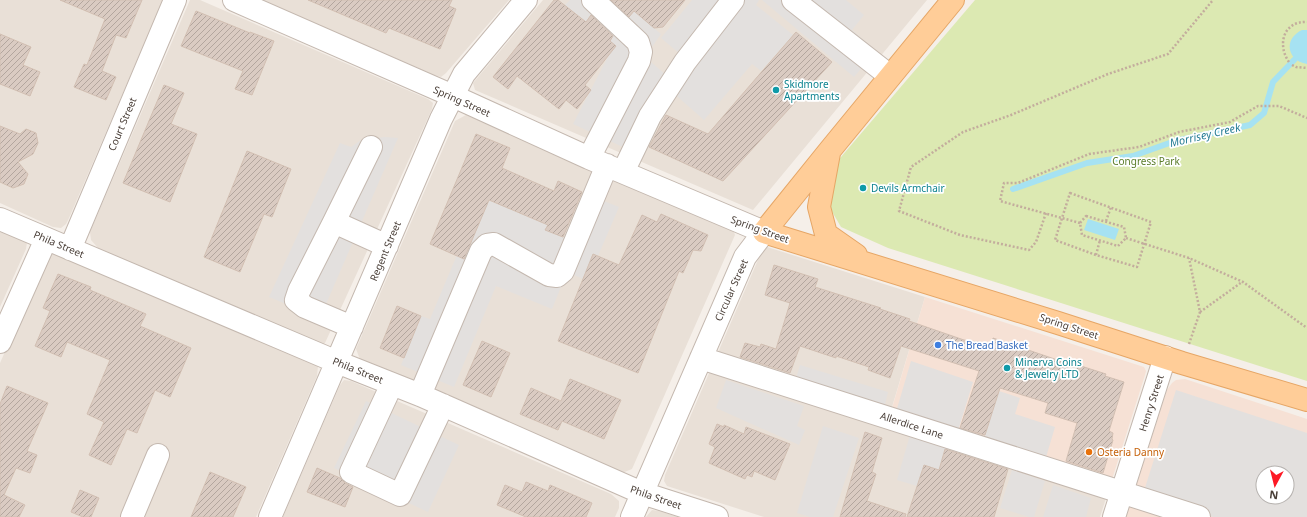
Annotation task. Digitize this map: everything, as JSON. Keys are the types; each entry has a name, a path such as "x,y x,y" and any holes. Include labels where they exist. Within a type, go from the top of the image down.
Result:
{"main road":[{"name":"Circular Street","path":"764,232 949,2"},
{"path":"830,150 818,207 826,234 871,267"},
{"name":"Spring Street","path":"764,232 871,267 1307,400"}],"street":[{"name":"Court Street","path":"70,249 175,0"},
{"name":"Spring Street","path":"234,0 606,165 764,232"},
{"name":"Regent Street","path":"270,517 441,119 464,74 526,0"},
{"path":"420,395 481,251 487,245 494,244 549,275 557,276 563,271 606,165 641,52 638,42 593,0"},
{"path":"606,165 650,116 685,62 733,0"},
{"path":"793,0 890,76"},
{"path":"352,327 305,307 296,300 298,291 334,222 370,146"},
{"name":"Phila Street","path":"0,219 337,362 420,395 642,493 717,517"},
{"path":"334,222 387,246"},
{"name":"Circular Street","path":"632,517 745,257 764,232"},
{"path":"0,342 46,239"},
{"name":"Henry Street","path":"1114,517 1165,357"},
{"name":"Allerdice Lane","path":"701,358 1199,517"},
{"path":"392,384 351,472 400,495 442,405"},
{"path":"132,517 158,455"}],"path":[{"path":"1046,213 1036,242 1029,250 960,235 899,211 911,167 963,132 1011,115 1108,74 1168,54 1213,0"},
{"path":"1289,62 1284,56 1282,47 1285,34 1294,25 1307,22"},
{"path":"1292,65 1307,68"},
{"path":"1080,223 1000,201 1004,183 1018,183 1089,154 1139,147 1179,132 1230,122 1258,106 1279,106 1307,118"},
{"path":"1070,193 1111,208 1151,222 1137,267 1096,255 1055,240 1070,193"},
{"path":"1106,221 1111,208"},
{"path":"1080,223 1086,216 1106,221 1124,227 1126,238"},
{"path":"1080,223 1082,235 1118,246 1126,238"},
{"path":"1126,238 1189,258 1243,282 1307,328"},
{"path":"1096,255 1100,240"},
{"path":"1188,345 1200,312 1189,258"},
{"path":"1200,312 1243,282"}],"shaded area":[{"path":"0,0 163,0 69,218 66,224 61,228 53,227 0,203"},
{"path":"190,0 200,0 428,99 433,103 432,109 325,343 320,347 310,344 98,248 91,240 90,232"},
{"path":"261,0 509,0 441,77"},
{"path":"543,0 927,0 753,210 475,90 473,83"},
{"path":"570,0 601,0 626,21 634,11 661,34 645,57 665,74 627,149 573,124 609,55 616,46 565,5"},
{"path":"692,0 759,0 756,5 793,35 761,71 752,64 704,120 662,83 680,54 661,38"},
{"path":"762,0 846,0 864,15 852,30 876,51 854,77"},
{"path":"466,115 732,227 735,235 632,469 622,473 361,362 356,349 455,121"},
{"path":"385,137 398,138 320,318 269,297 340,143 351,147 361,140"},
{"path":"584,193 619,207 598,256 583,279 567,272 552,309 496,286 454,387 401,365 421,316 430,319 457,255 464,258 488,200 548,225 546,230 565,238"},
{"path":"0,228 27,242 26,249 0,307"},
{"path":"764,246 925,297 889,417 1109,489 1100,517 764,517 667,486 664,481 665,475"},
{"path":"53,253 312,362 318,366 317,376 256,517 0,517 0,363 47,257"},
{"path":"925,297 1144,367 1146,371 1145,375 1109,489 889,418"},
{"path":"911,361 973,382 958,431 896,412"},
{"path":"800,365 888,392 883,413 794,385"},
{"path":"1185,379 1307,419 1307,517 1126,517 1167,390 1176,380"},
{"path":"344,380 351,381 611,494 619,501 619,508 615,517 283,517 340,385"},
{"path":"726,380 804,406 797,426 805,430 799,445 716,408"},
{"path":"1176,390 1307,433 1307,517 1213,517 1143,494"},
{"path":"999,391 1020,398 1015,414 1055,427 1044,464 982,444"},
{"path":"366,401 459,445 428,512 334,468"},
{"path":"823,426 859,438 833,517 810,517 797,513"},
{"path":"910,435 946,447 939,470 924,465 917,486 897,480"},
{"path":"1012,470 1045,481 1034,517 1029,517 1000,508"},
{"path":"1053,485 1091,498 1086,517 1043,517"},
{"path":"652,510 659,511 678,517 646,517"}],"green space":[{"name":"Congress Park","path":"975,0 1307,0 1307,381 888,248 841,227 827,203 835,164"}],"water":[{"path":"1302,30 1307,30 1307,64 1295,59 1290,49 1292,39"},
{"path":"1088,219 1119,229 1115,240 1084,230"}],"building":[{"path":"60,0 142,0 126,38 116,35 102,71 116,77 106,100 74,87 84,64 87,65 105,19"},
{"path":"308,0 452,0 449,6 456,9 440,49 389,28 386,33"},
{"path":"554,0 558,0 586,22 591,15 613,36 610,41 616,46 585,85 591,90 577,109 566,100 559,109 517,76 508,89 493,77"},
{"path":"611,0 685,0 663,27 654,28 634,11 629,17"},
{"path":"196,11 274,41 252,95 235,89 243,71 181,46"},
{"name":"Skidmore Apartments","path":"796,32 832,62 723,181 649,147 666,115 708,134"},
{"path":"0,34 31,47 23,65 40,72 30,96 0,84"},
{"path":"164,85 184,93 171,124 197,134 170,202 123,183"},
{"path":"0,126 20,134 26,129 36,133 38,143 33,154 18,162 28,174 24,184 13,188 0,182"},
{"path":"476,134 510,148 502,168 554,191 558,181 582,192 563,237 545,230 548,225 489,200 464,259 430,244"},
{"path":"247,151 291,169 272,217 264,214 240,272 204,257"},
{"path":"661,214 708,235 701,251 693,250 683,273 679,271 638,373 558,341 593,254 619,265 642,215 657,222"},
{"path":"774,265 818,279 815,287 881,308 880,309 910,319 909,321 964,340 992,344 993,338 1081,368 1081,366 1106,374 1105,376 1124,382 1109,431 1113,433 1113,440 1103,473 1066,461 1077,423 1045,413 1048,403 1000,388 985,435 960,428 979,371 901,346 890,378 868,370 869,367 800,346 790,373 740,357 745,343 760,347 761,344 776,349 790,303 765,295"},
{"path":"58,274 91,287 90,290 146,314 140,326 191,348 170,397 155,390 137,433 127,429 111,465 89,455 104,422 87,414 110,360 67,342 61,357 35,346 50,311 43,308"},
{"path":"397,306 421,316 404,358 380,348"},
{"path":"482,341 510,353 491,397 463,385"},
{"path":"570,379 621,400 604,439 562,421 558,430 520,414 531,388 561,401"},
{"path":"7,386 48,403 27,451 37,455 30,473 16,468 4,495 25,505 19,517 0,517 0,404"},
{"path":"717,424 724,427 724,425 744,434 746,427 790,444 775,480 754,471 752,477 747,475 745,479 709,463 715,447 709,444"},
{"path":"865,432 882,438 872,472 876,474 867,501 906,514 905,517 840,517"},
{"path":"945,449 1008,469 994,517 907,517 924,465 939,470"},
{"path":"317,468 340,478 345,483 353,487 345,507 307,492"},
{"path":"210,472 246,487 233,517 191,517"},
{"path":"526,482 548,491 550,485 592,503 586,517 526,517 497,505 505,485 522,492"},
{"path":"80,490 99,498 91,517 83,517 71,512"}],"waterway":[{"name":"Morrisey Creek","path":"1013,189 1087,163 1133,156 1175,141 1250,125 1264,113 1273,82 1295,59"}],"place":[{"name":"Skidmore Apartments","path":"776,90"},
{"name":"Devils Armchair","path":"863,188"},
{"name":"The Bread Basket","path":"938,345"},
{"name":"Minerva Coins & Jewelry LTD","path":"1007,368"},
{"name":"Osteria Danny","path":"1089,452"}]}
